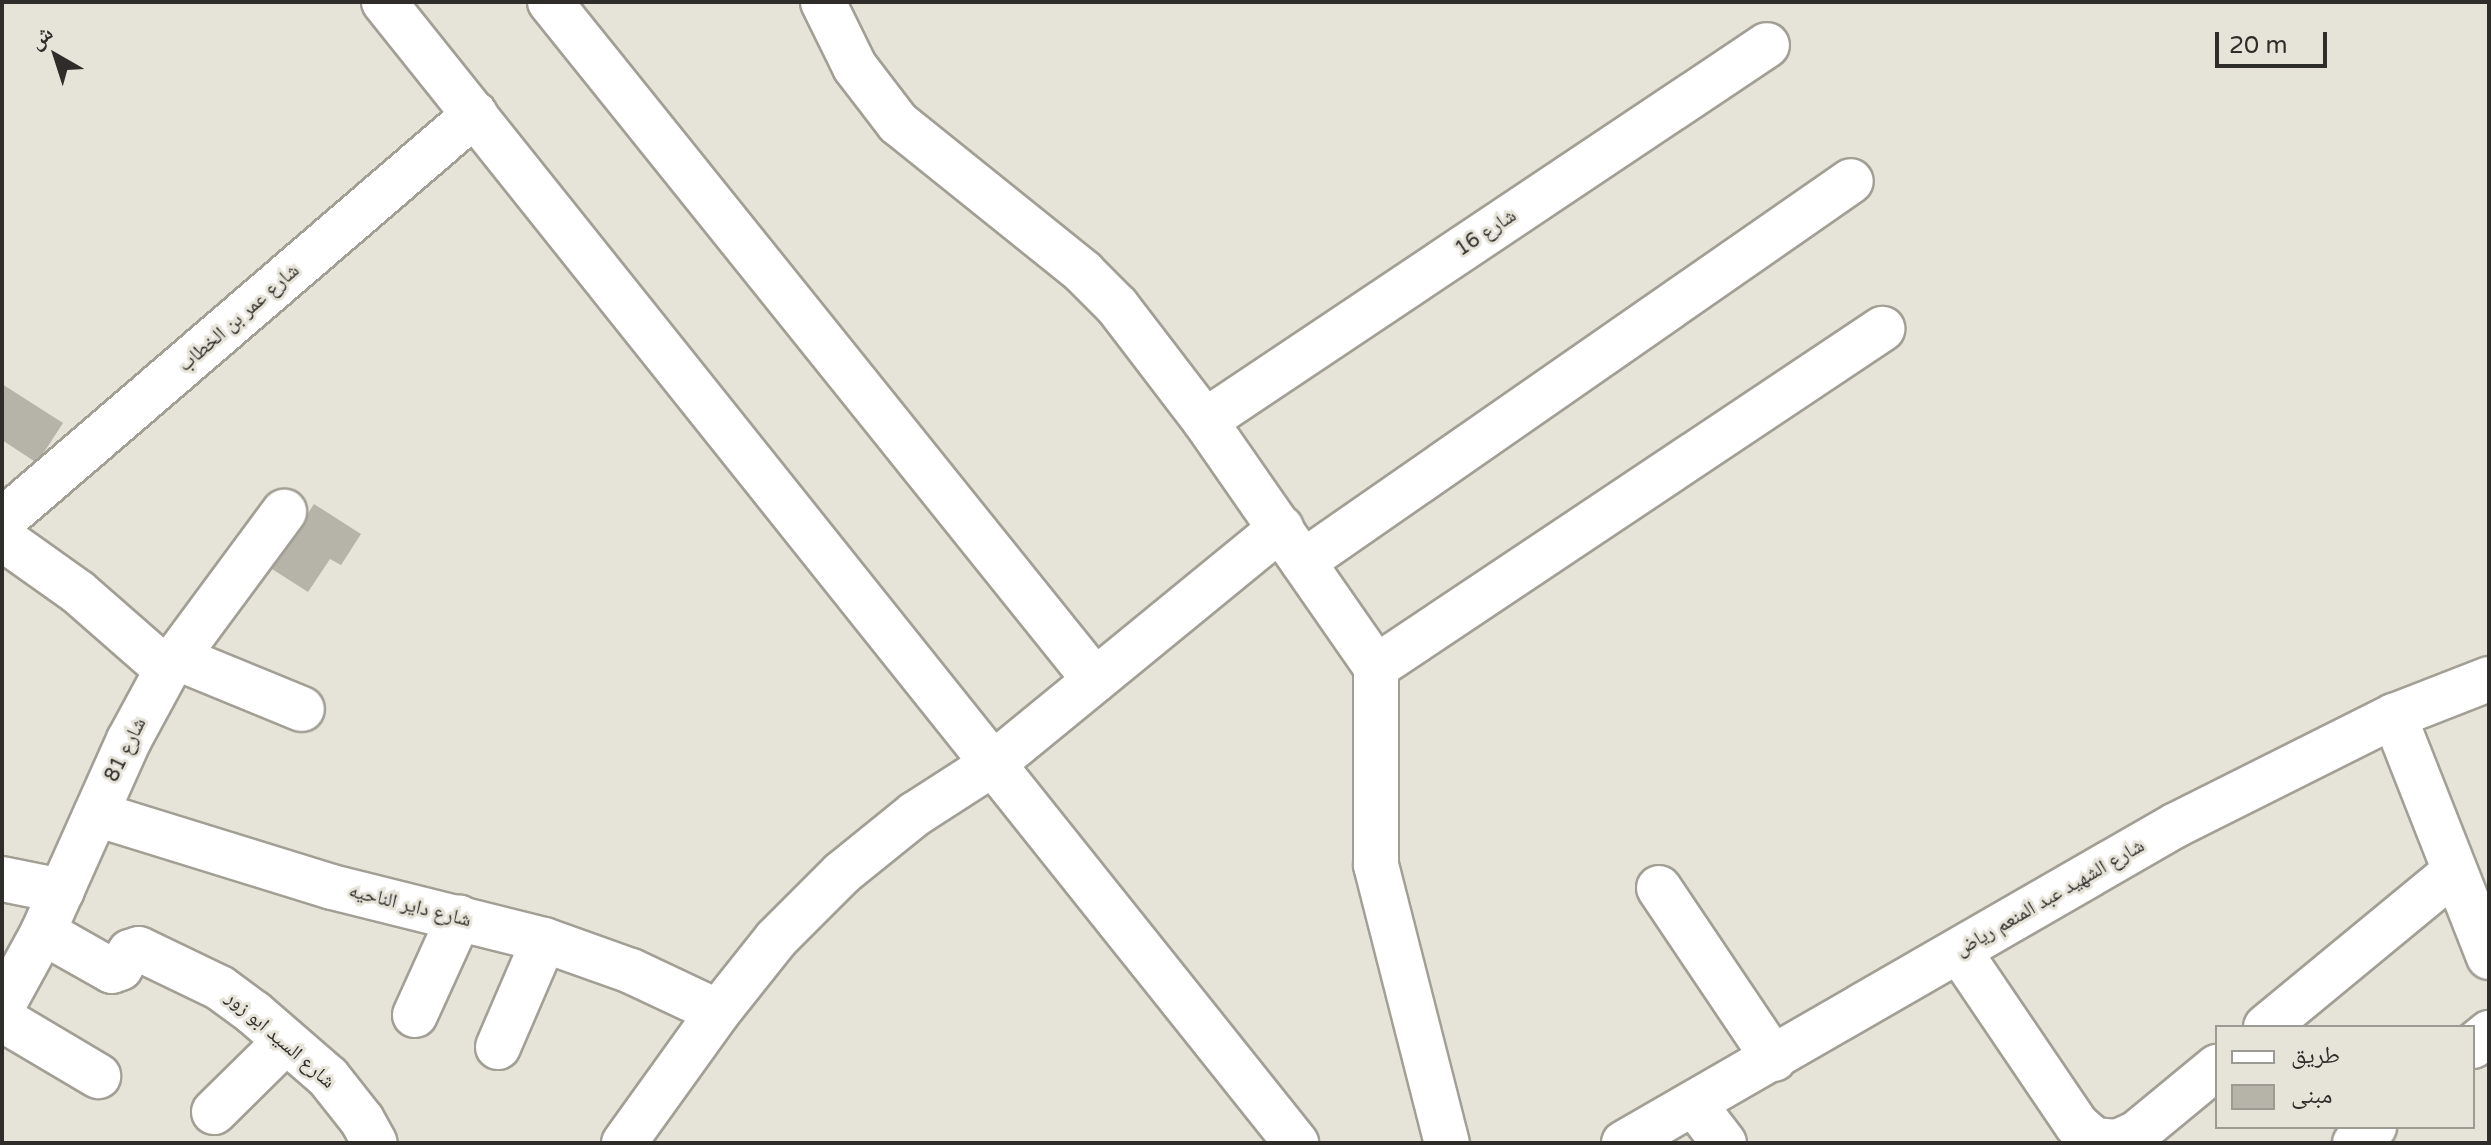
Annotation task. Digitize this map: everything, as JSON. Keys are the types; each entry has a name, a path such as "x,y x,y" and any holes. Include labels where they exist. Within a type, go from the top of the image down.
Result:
{"street":[{"path":"384,2 1296,1143"},
{"path":"550,2 1095,680"},
{"path":"823,2 855,67 898,123 1091,279 1117,306 1205,421 1376,667 1376,865 1447,1143"},
{"name":"شارع 16","path":"1205,421 1767,45"},
{"name":"شارع عمر بن الخطاب","path":"2,521 475,114"},
{"path":"624,1143 718,1012 776,939 842,873 915,814 994,763 1095,680 1292,545 1851,181"},
{"path":"1376,667 1882,329"},
{"name":"شارع 81","path":"2,1007 43,932 129,740 171,663 284,512"},
{"path":"2,538 171,663 302,709"},
{"name":"شارع الشهيد عبد المنعم رياض","path":"1624,1143 2176,825 2394,716 2489,679"},
{"path":"2394,716 2489,957"},
{"name":"شارع داير الناحيه","path":"96,814 332,887 544,940 631,971 718,1012"},
{"path":"2268,1025 2454,872"},
{"path":"2,879 62,891"},
{"path":"1659,888 1774,1059"},
{"path":"415,1015 459,918"},
{"name":"شارع السيد ابو زور","path":"43,932 112,971 120,968 130,952 139,949 220,988 328,1077 362,1120 375,1143"},
{"path":"498,1047 544,940"},
{"path":"1959,951 2077,1125 2094,1140 2117,1142 2137,1133 2215,1069"},
{"path":"2,1019 98,1076"},
{"path":"214,1112 286,1041"},
{"path":"1694,1104 1724,1143"},
{"path":"2355,1143 2372,1129"}],"building":[{"path":"2,384 63,423 37,463 2,440"},
{"path":"314,504 361,534 341,565 330,559 308,592 272,569"}]}
